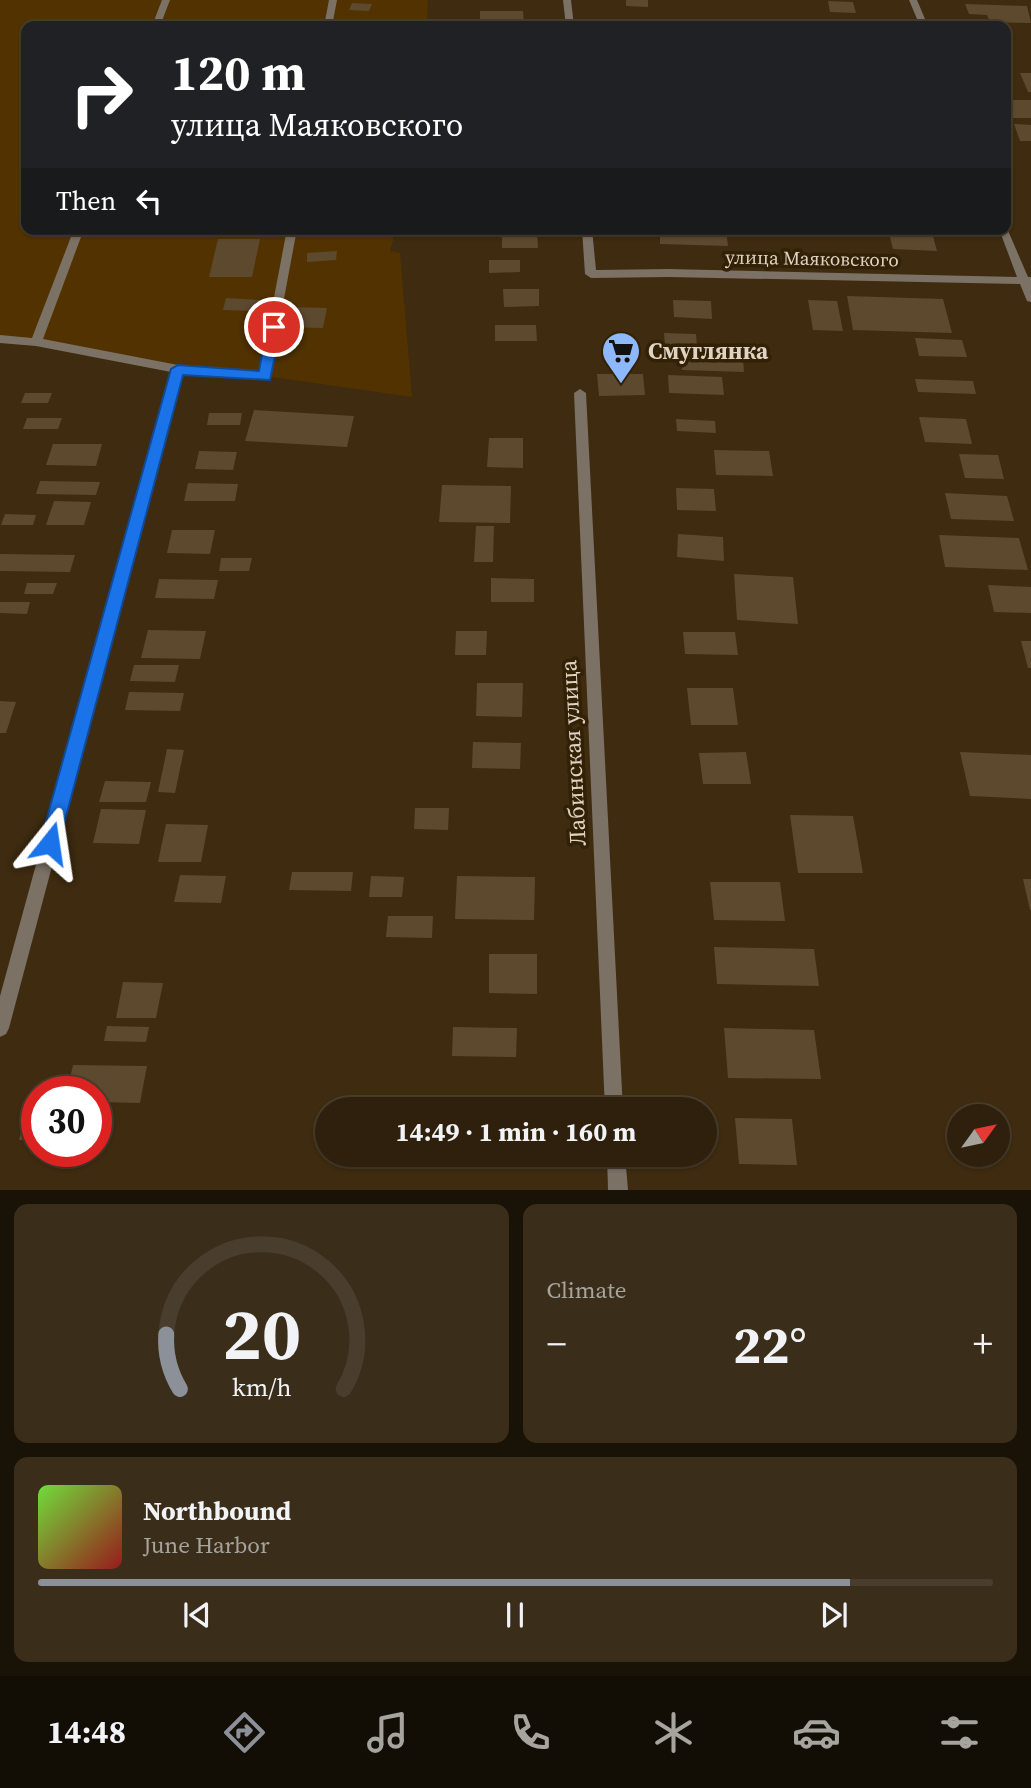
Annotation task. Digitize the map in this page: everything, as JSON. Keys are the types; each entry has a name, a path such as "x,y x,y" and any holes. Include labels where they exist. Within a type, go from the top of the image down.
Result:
{"street":[{"path":"158,21 166,0"},
{"path":"329,21 333,0"},
{"path":"567,0 569,21"},
{"path":"913,0 922,21"},
{"path":"36,342 77,235"},
{"path":"0,339 36,342 178,369 265,376 291,235"},
{"name":"улица Маяковского","path":"588,235 591,274 669,273 1028,281"},
{"path":"1007,235 1028,281 1031,298"},
{"path":"0,1028 178,369"},
{"name":"Лабинская улица","path":"580,393 613,1097"},
{"path":"617,1167 618,1189"}],"shaded area":[{"path":"0,0 428,0 427,21 21,21 21,235 394,235 390,251 400,253 412,397 265,376 178,369 0,339"}],"building":[{"path":"626,0 648,0 648,7 626,6"},
{"path":"828,1 853,2 856,13 830,12"},
{"path":"352,3 372,4 369,11 349,10"},
{"path":"965,4 1027,6 1031,23 990,21 987,15 969,14"},
{"path":"480,11 523,11 524,21 480,21"},
{"path":"1020,73 1031,73 1031,92 1028,92"},
{"path":"1011,100 1031,100 1031,118 1012,118"},
{"path":"1014,124 1031,125 1031,141 1020,141"},
{"path":"502,235 537,235 538,248 502,248"},
{"path":"660,235 727,235 728,246 660,244"},
{"path":"890,235 933,235 937,251 893,249"},
{"path":"218,239 260,239 252,277 209,277"},
{"path":"337,251 336,260 307,262 307,253"},
{"path":"489,260 520,260 520,272 489,273"},
{"path":"503,289 539,289 539,306 504,307"},
{"path":"847,296 943,299 952,333 853,330"},
{"path":"226,298 260,300 256,311 223,310"},
{"path":"673,300 711,301 712,319 674,317"},
{"path":"808,300 837,301 843,331 813,330"},
{"path":"290,307 327,308 323,328 286,327"},
{"path":"495,325 536,325 537,341 495,341"},
{"path":"664,333 696,334 697,347 665,345"},
{"path":"915,338 962,340 967,357 919,356"},
{"path":"681,357 743,359 744,372 682,370"},
{"name":"Смуглянка","path":"597,374 643,374 645,395 599,396"},
{"path":"668,375 722,377 724,395 669,393"},
{"path":"915,379 973,381 976,394 918,392"},
{"path":"25,393 52,393 48,403 21,403"},
{"path":"254,410 354,416 347,447 245,441"},
{"path":"209,413 242,413 240,425 207,425"},
{"path":"919,417 966,419 972,444 925,442"},
{"path":"27,418 62,418 58,429 23,429"},
{"path":"676,419 715,421 716,433 677,431"},
{"path":"489,438 523,438 523,468 487,467"},
{"path":"53,444 102,444 96,466 46,465"},
{"path":"714,450 769,451 773,476 716,475"},
{"path":"199,451 237,452 233,470 195,469"},
{"path":"959,454 998,455 1004,479 965,478"},
{"path":"40,481 100,482 96,495 36,494"},
{"path":"188,483 238,484 235,501 184,501"},
{"path":"442,485 511,486 510,523 439,522"},
{"path":"676,488 714,489 716,511 677,510"},
{"path":"945,493 1007,496 1014,521 951,519"},
{"path":"54,501 91,502 84,525 46,525"},
{"path":"5,514 36,515 33,525 1,525"},
{"path":"476,526 494,526 493,562 474,562"},
{"path":"172,530 215,530 210,554 167,553"},
{"path":"678,534 723,537 724,561 677,557"},
{"path":"939,535 1019,538 1028,570 945,567"},
{"path":"0,554 75,555 70,572 0,571"},
{"path":"221,558 252,558 249,571 219,571"},
{"path":"734,574 793,577 798,624 737,620"},
{"path":"491,578 534,579 534,602 491,602"},
{"path":"159,579 218,580 214,599 155,598"},
{"path":"27,583 57,583 53,594 24,594"},
{"path":"988,585 1031,587 1031,613 994,612"},
{"path":"0,602 30,602 27,614 0,613"},
{"path":"148,630 206,631 200,659 141,658"},
{"path":"456,631 487,631 486,655 455,655"},
{"path":"683,632 735,632 738,655 685,654"},
{"path":"1021,641 1031,641 1031,668 1028,668"},
{"path":"134,665 179,665 175,682 130,681"},
{"path":"477,683 523,683 522,717 476,716"},
{"path":"687,688 733,688 738,725 691,725"},
{"path":"129,692 184,693 180,711 125,710"},
{"path":"0,701 16,702 6,733 0,733"},
{"path":"473,742 521,743 520,769 472,768"},
{"path":"167,749 184,750 175,793 158,792"},
{"path":"746,752 751,784 703,784 699,753"},
{"path":"960,752 1031,755 1031,799 970,796"},
{"path":"105,781 151,782 146,802 99,802"},
{"path":"415,808 449,808 448,830 414,829"},
{"path":"101,809 146,810 139,844 93,843"},
{"path":"790,815 853,816 863,873 798,873"},
{"path":"166,824 208,825 201,862 158,862"},
{"path":"292,872 353,872 351,891 289,890"},
{"path":"180,875 226,876 221,903 174,902"},
{"path":"371,876 404,877 402,897 369,897"},
{"path":"457,876 535,877 534,920 455,919"},
{"path":"1023,879 1031,879 1031,910 1030,910"},
{"path":"710,882 780,882 785,921 714,920"},
{"path":"388,916 433,916 432,938 386,937"},
{"path":"714,947 814,949 819,986 717,984"},
{"path":"489,954 537,954 537,994 489,993"},
{"path":"123,982 163,983 156,1018 116,1018"},
{"path":"107,1026 149,1027 146,1042 104,1041"},
{"path":"453,1027 517,1028 516,1057 452,1056"},
{"path":"724,1028 814,1030 821,1079 728,1078"},
{"path":"73,1065 147,1066 140,1103 112,1102 112,1076 71,1076"},
{"path":"735,1118 792,1119 797,1165 739,1164"},
{"path":"537,1167 537,1169 477,1168"}],"place":[{"name":"Смуглянка","path":"621,385"}],"route":[{"path":"50,843 178,369 265,376 274,327"}]}
